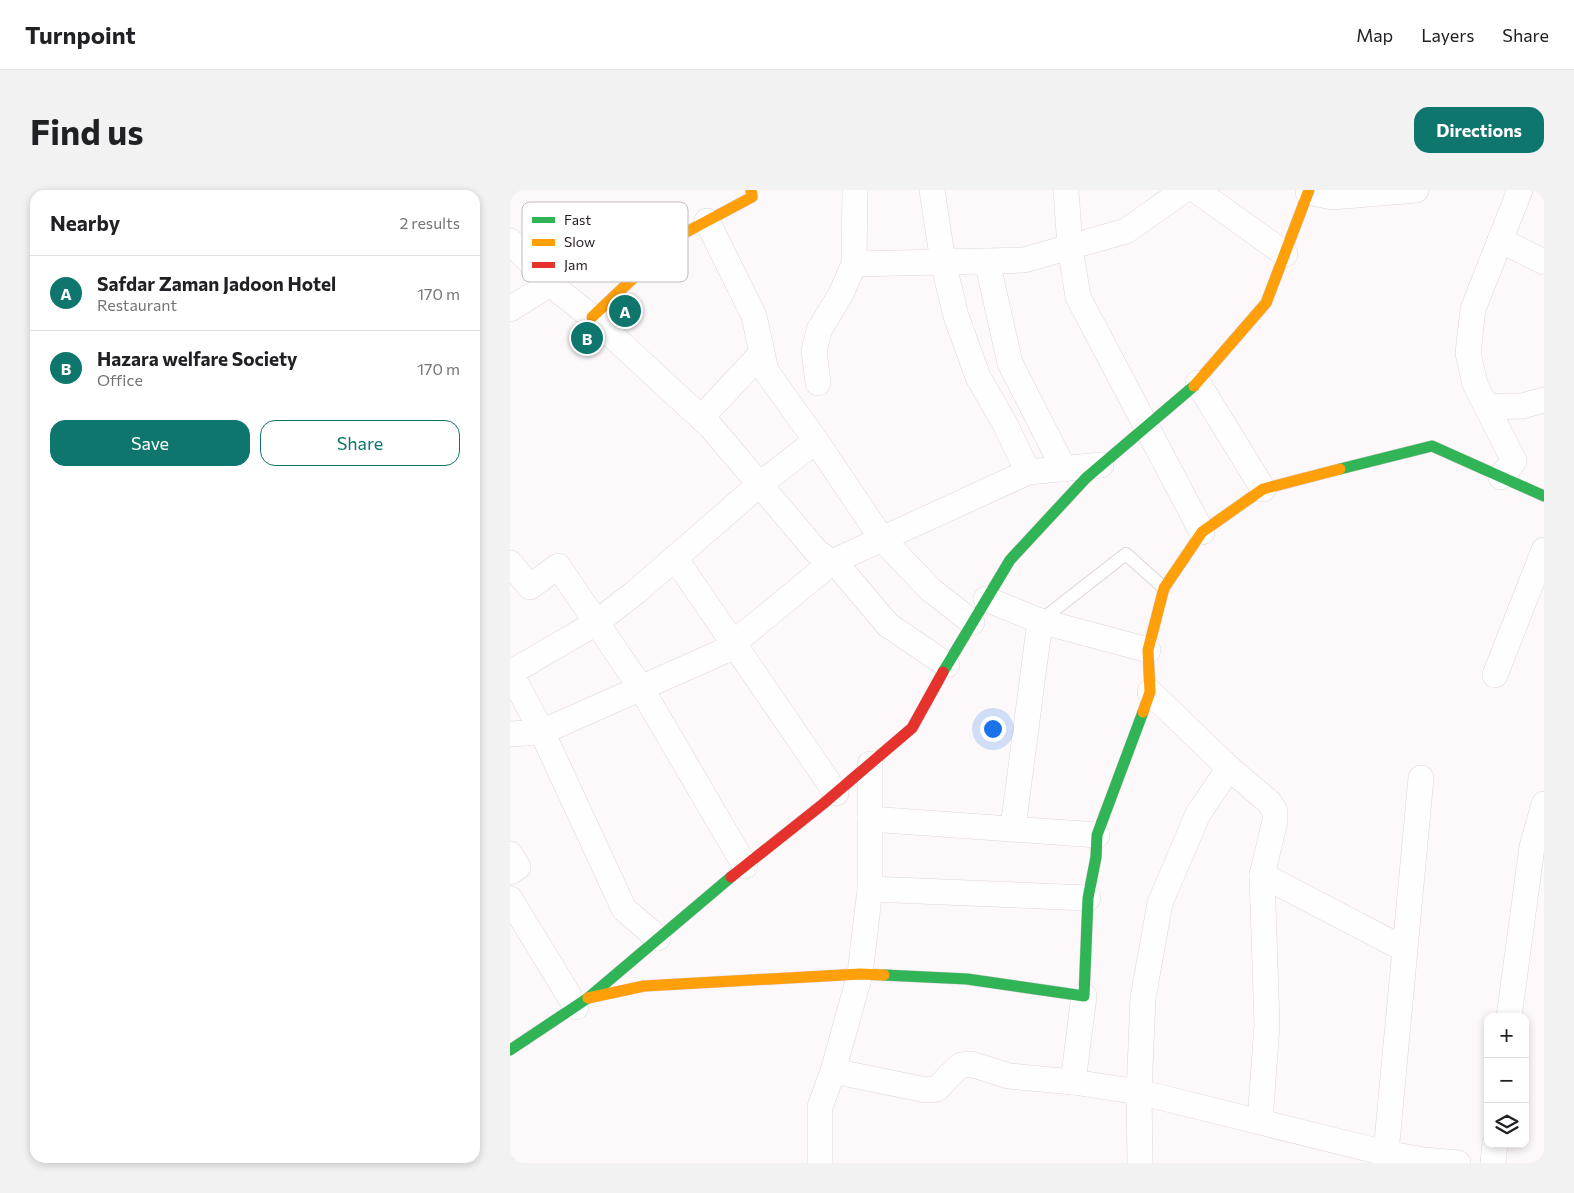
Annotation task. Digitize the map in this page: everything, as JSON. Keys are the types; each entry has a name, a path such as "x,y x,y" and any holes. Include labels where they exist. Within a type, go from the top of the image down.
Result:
{"street":[{"path":"688,231 752,197 751,190"},
{"path":"818,382 814,350 819,330 841,294 854,264 855,190"},
{"path":"932,190 943,262 956,316 978,376 1005,424 1028,472"},
{"path":"1066,190 1070,247 1078,297 1202,532"},
{"path":"854,264 1024,260 1126,231 1184,190"},
{"path":"1196,190 1285,254"},
{"path":"510,1050 582,1003 912,728 946,666 1010,560 1086,478 1198,383 1266,302 1309,191 1332,197 1416,190"},
{"path":"1502,477 1514,461 1475,384 1468,353 1473,308 1520,190"},
{"path":"707,221 754,316 766,371 816,441 882,540 932,590 972,622"},
{"path":"510,240 522,253"},
{"path":"1500,240 1544,262"},
{"path":"987,261 1010,363 1064,468"},
{"path":"592,317 629,282"},
{"path":"510,309 550,284 592,317 701,418 817,552 839,567 888,625 946,666"},
{"path":"701,418 762,353"},
{"path":"1198,383 1263,490"},
{"path":"1487,407 1522,406 1544,400"},
{"path":"658,938 624,909 542,732 510,672 596,623 760,484 816,441"},
{"path":"1074,1082 1084,996 1088,898 1096,858 1097,835 1150,692 1148,650 1164,588 1202,532 1263,490 1432,446 1544,496"},
{"path":"510,734 542,732 724,651 832,562 1028,472 1101,465"},
{"path":"1495,674 1544,550"},
{"path":"675,558 836,793"},
{"path":"510,563 530,587 558,566 640,688 745,866"},
{"path":"986,599 1040,621 1148,650"},
{"path":"1013,828 1040,621"},
{"path":"1150,692 1229,768 1269,802 1275,811 1275,821 1262,875 1267,1026 1260,1121"},
{"path":"820,1163 820,1107 833,1072 860,974 870,889 870,764"},
{"path":"1140,1163 1139,1092 1143,998 1160,904 1198,814 1229,768"},
{"path":"1385,1158 1421,778"},
{"path":"1510,1013 1532,846 1544,804"},
{"path":"870,819 1097,835"},
{"path":"510,854 518,867 510,872"},
{"path":"1262,875 1404,949"},
{"path":"870,889 1088,898"},
{"path":"510,899 582,1003"},
{"path":"582,1003 644,986 860,974 968,979 1084,996"},
{"path":"833,1072 926,1090 937,1088 961,1066 971,1064 1009,1076 1074,1082 1139,1092 1260,1121 1385,1158 1458,1163"},
{"path":"1493,1163 1495,1148"}],"lane":[{"path":"1040,621 1126,554 1164,588"}],"traffic: fast":[{"path":"943,672 1010,560 1086,478 1194,386"},
{"path":"1340,469 1432,446 1544,496"},
{"path":"884,975 967,979 1084,996 1088,898 1096,857 1097,835 1143,712"},
{"path":"510,1050 588,998 731,877"}],"traffic: slow":[{"path":"688,231 752,197 751,190"},
{"path":"1194,386 1266,303 1309,190"},
{"path":"592,317 629,282"},
{"path":"1143,712 1150,692 1148,650 1164,588 1202,532 1263,489 1340,469"},
{"path":"588,998 644,986 860,974 884,975"}],"traffic: jam":[{"path":"731,877 823,804 912,728 943,672"}],"place":[{"name":"Safdar Zaman Jadoon Hotel","path":"625,311"},
{"name":"Hazara welfare Society","path":"587,338"}]}
